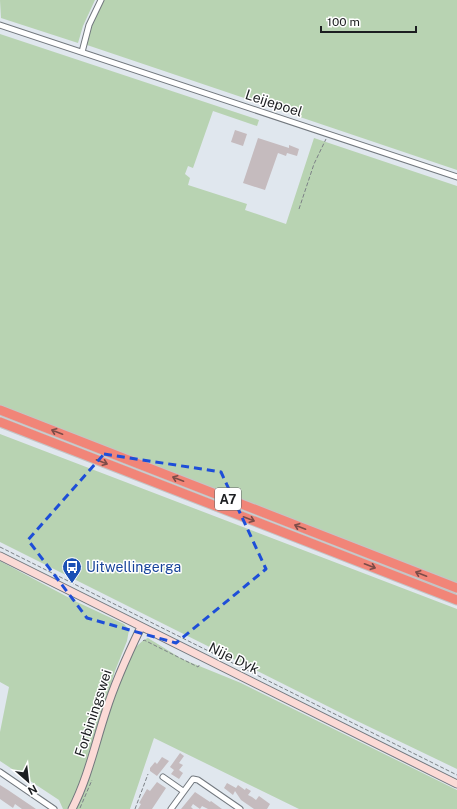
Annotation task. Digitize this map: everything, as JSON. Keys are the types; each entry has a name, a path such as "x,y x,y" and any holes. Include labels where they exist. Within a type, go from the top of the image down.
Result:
{"highway":[{"name":"A7","path":"0,410 457,588"},
{"name":"A7","path":"0,422 457,600"}],"street":[{"path":"82,52 94,12 101,0"},
{"name":"Leijepoel","path":"0,25 457,177"},
{"name":"Nije Dyk","path":"0,556 457,784"},
{"name":"Forbiningswei","path":"72,809 82,789 106,709 125,660 142,627"},
{"path":"0,772 54,809"},
{"path":"163,777 183,791"},
{"path":"171,809 193,779 198,780 240,809"}],"path":[{"path":"299,209 314,164 324,146"},
{"name":"Nije Dyk","path":"0,548 457,775"},
{"path":"140,643 144,640 198,667 200,663"},
{"path":"135,809 148,774"},
{"path":"80,809 93,776"}],"highlighted area":[{"path":"104,454 221,472 266,569 176,643 87,618 28,540"}],"green space":[{"path":"0,0 95,0 83,26 78,43 1,18"},
{"path":"103,0 457,0 457,170 87,45 91,26"},
{"path":"0,34 259,120 257,126 213,111 193,168 188,166 185,174 190,178 188,185 247,204 245,210 286,224 314,138 457,186 457,583 0,405"},
{"path":"0,434 457,609 457,769 353,719 0,542"},
{"path":"0,561 77,602 124,624 129,630 127,641 115,671 82,782 72,805 67,809 63,809 59,800 0,761 0,732 9,687 0,682"},
{"path":"148,638 182,659 241,683 457,790 457,809 299,809 154,738 130,809 75,809 84,793 115,690 125,666 136,648"}],"building":[{"path":"235,130 247,134 243,146 231,142"},
{"path":"258,138 289,148 289,145 299,149 297,156 287,153 286,156 278,153 265,190 243,183"},
{"path":"180,753 184,756 179,763 183,765 179,770 183,773 179,779 171,774 174,770 170,767"},
{"path":"162,757 169,761 157,776 150,771 150,768 155,762 157,764"},
{"path":"157,782 166,788 152,809 138,809 141,804 139,803 147,789 150,791"},
{"path":"227,783 236,788 238,785 245,790 246,788 251,791 248,795 256,800 259,796 270,804 267,809 254,809 241,800 235,791 233,795 224,788"},
{"path":"0,785 36,809 22,809 15,804 13,808 0,799"},
{"path":"195,792 222,809 208,809 202,806 200,809 193,804 191,807 193,809 181,809"}],"place":[{"name":"Uitwellingerga","path":"72,584"}]}
